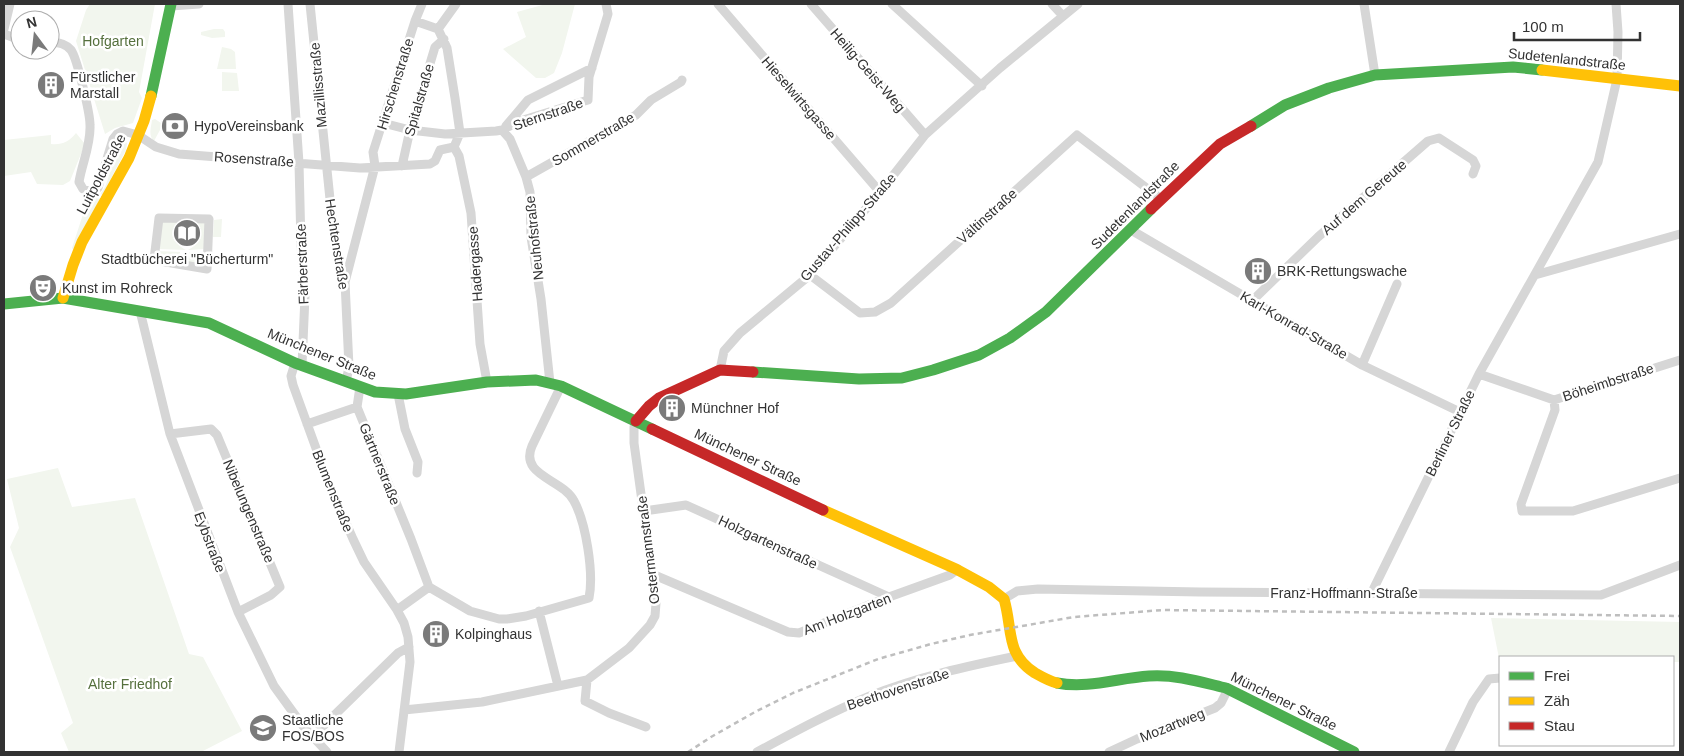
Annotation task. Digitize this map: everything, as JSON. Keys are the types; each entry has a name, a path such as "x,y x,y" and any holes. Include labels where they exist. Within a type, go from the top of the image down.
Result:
{"main road":[{"name":"Luitpoldstraße","path":"63,298 73,264 86,234 128,159 138,135 146,112 171,5"},
{"name":"Sudetenlandstraße","path":"636,421 659,398 720,370 859,379 902,378 979,355 1005,341 1046,312 1220,144 1285,105 1329,88 1375,75 1513,67 1680,86"},
{"name":"Münchener Straße","path":"4,304 63,298 209,323 299,364 375,392 411,394 487,382 536,380 555,384 869,531 958,569 1004,599"},
{"path":"1004,599 1017,656"},
{"name":"Münchener Straße","path":"1017,656 1030,669 1051,681 1069,685 1152,676 1204,683 1228,689 1354,752"}],"street":[{"path":"4,29 10,4"},
{"path":"171,5 199,4"},
{"name":"Färberstraße","path":"288,4 299,163 301,245 305,296 299,364"},
{"name":"Mazillisstraße","path":"310,4 326,166"},
{"name":"Hirschenstraße","path":"345,282 375,166 374,152 422,4"},
{"path":"438,29 456,4"},
{"path":"383,124 410,130 445,134 502,130 528,100 592,68 608,14 606,4"},
{"name":"Hieselwirtsgasse","path":"718,4 880,192"},
{"name":"Heilig-Geist-Weg","path":"811,4 925,135"},
{"path":"892,4 982,86"},
{"path":"1052,4 1063,16"},
{"name":"Gustav-Philipp-Straße","path":"720,370 724,351 740,333 810,275 925,135 1000,68 1078,4"},
{"path":"1364,4 1375,75"},
{"name":"Berliner Straße","path":"1371,594 1479,374 1598,162 1617,79 1618,32 1616,4"},
{"path":"415,22 438,29 444,39 452,74 460,133 454,147"},
{"name":"Spitalstraße","path":"402,166 410,130 435,47 444,39"},
{"path":"60,44 72,50 84,90 90,125 88,149 79,179 81,187 86,192 98,188 113,139 117,134 123,131 138,135"},
{"name":"Sternstraße","path":"502,130 520,121 588,100 590,94 589,77 592,68"},
{"name":"Sommerstraße","path":"526,177 636,115 651,100 682,80"},
{"name":"Neuhofstraße","path":"502,130 510,139 526,177 530,192 531,238 555,384"},
{"name":"Vältinstraße","path":"810,275 860,313 874,312 890,303 1077,134 1161,199"},
{"name":"Rosenstraße","path":"138,135 156,147 179,154 360,168 430,164 436,161 440,150 454,147"},
{"name":"Auf dem Gereute","path":"1253,300 1318,237 1428,141 1439,138 1473,160 1476,166 1473,174"},
{"name":"Hadergasse","path":"454,147 459,156 471,213 480,344 487,382"},
{"name":"Hechtenstraße","path":"326,166 335,248 345,282 349,367 346,382"},
{"path":"159,218 210,219 207,269 154,260 159,218"},
{"name":"Karl-Konrad-Straße","path":"1131,230 1362,365 1460,412"},
{"path":"1535,275 1680,234"},
{"path":"1362,365 1397,284"},
{"name":"Eybstraße","path":"140,311 170,434 238,612 274,686 312,737 327,752"},
{"name":"Böheimbstraße","path":"1479,374 1554,400 1680,360"},
{"name":"Blumenstraße","path":"299,364 292,376 293,385 329,484 364,562 404,623 409,647 410,670 399,752"},
{"path":"397,610 429,587 470,611 490,617 507,619 589,598 591,588 587,545 579,513 573,499 564,489 538,473 529,461 528,453 555,384"},
{"name":"Gärtnerstraße","path":"360,387 357,407 429,587"},
{"path":"398,394 405,429 418,462 417,473"},
{"path":"1554,400 1555,410 1522,504 1522,511 1573,511 1680,478"},
{"path":"307,424 357,407"},
{"name":"Ostermannstraße","path":"404,710 482,702 587,680 629,648 650,625 655,616 656,603 633,435 636,421"},
{"name":"Nibelungenstraße","path":"170,434 210,430 217,435 280,587 271,595 238,612"},
{"name":"Holzgartenstraße","path":"644,511 686,506 889,597"},
{"name":"Franz-Hoffmann-Straße","path":"1004,599 1017,592 1038,588 1371,594 1601,595 1680,565"},
{"name":"Am Holzgarten","path":"652,574 788,632 799,633 950,575 958,569"},
{"path":"539,611 558,686"},
{"path":"312,737 398,653 409,647"},
{"name":"Beethovenstraße","path":"757,752 838,710 872,695 930,676 1017,656"},
{"path":"1449,752 1472,702 1489,679 1499,678"},
{"path":"587,680 585,701 609,713 646,727"},
{"name":"Mozartweg","path":"1108,752 1214,708 1220,703 1228,689"}],"green space":[{"name":"Hofgarten","path":"90,4 155,4 139,92 142,98 133,123 115,128 105,134 76,41 86,10"},
{"path":"546,4 575,4 562,53 554,73 545,78 536,78 503,49 526,37 517,12"},
{"path":"223,29 225,37 212,38 201,35 201,32"},
{"path":"222,47 235,52 236,69 217,69"},
{"path":"222,72 237,73 239,91 222,91"},
{"path":"155,119 161,123 160,130 154,141 150,131 152,120"},
{"path":"76,133 85,144 70,181 63,185 37,184 31,172 4,176 4,140 51,135 51,144 59,144 68,141"},
{"path":"124,141 127,143 126,150 73,250 72,248 87,202 97,197 104,189 108,180 114,152 117,145"},
{"path":"161,219 182,221 173,229 172,233 175,241 186,250 158,249"},
{"path":"222,219 221,237 213,237 214,220"},
{"path":"207,220 205,249 188,250 198,242 201,236 201,232 195,223"},
{"path":"157,251 180,252 179,258 185,259 184,263 157,259"},
{"path":"189,252 205,252 204,266 187,264"},
{"name":"Alter Friedhof","path":"58,468 72,507 135,498 189,654 203,657 242,731 201,752 69,752 61,733 73,723 10,547 19,528 7,479"},
{"path":"1491,618 1680,622 1680,662 1674,662 1674,656 1499,656 1499,658"}],"railway":[{"path":"688,752 755,712 793,693 878,659 970,635 1074,617 1163,610 1680,616"}],"traffic: fast":[{"path":"151,96 171,4"},
{"path":"1251,126 1285,105 1329,88 1375,75 1513,67 1542,70"},
{"path":"753,372 859,379 902,378 979,355 1010,338 1046,312 1151,209"},
{"path":"4,304 63,298 209,323 295,363 375,392 406,394 487,382 536,380 561,386 652,429"},
{"path":"1057,683 1080,685 1159,676 1198,681 1226,688 1354,752"}],"traffic: slow":[{"path":"1542,70 1680,86"},
{"path":"63,298 82,242 129,158 144,121 151,96"},
{"path":"823,510 956,569 989,587 1004,599 1014,649 1019,658 1025,666 1035,673 1057,683"}],"traffic: jam":[{"path":"1151,209 1220,144 1251,126"},
{"path":"636,421 659,398 720,370 753,372"},
{"path":"652,429 823,510"}],"place":[{"name":"Fürstlicher Marstall","path":"51,85"},
{"name":"HypoVereinsbank","path":"175,126"},
{"name":"Stadtbücherei \"Bücherturm\"","path":"187,233"},
{"name":"BRK-Rettungswache","path":"1258,271"},
{"name":"Kunst im Rohreck","path":"43,288"},
{"name":"Münchner Hof","path":"672,408"},
{"name":"Kolpinghaus","path":"436,634"},
{"name":"Staatliche FOS/BOS","path":"263,728"}]}
